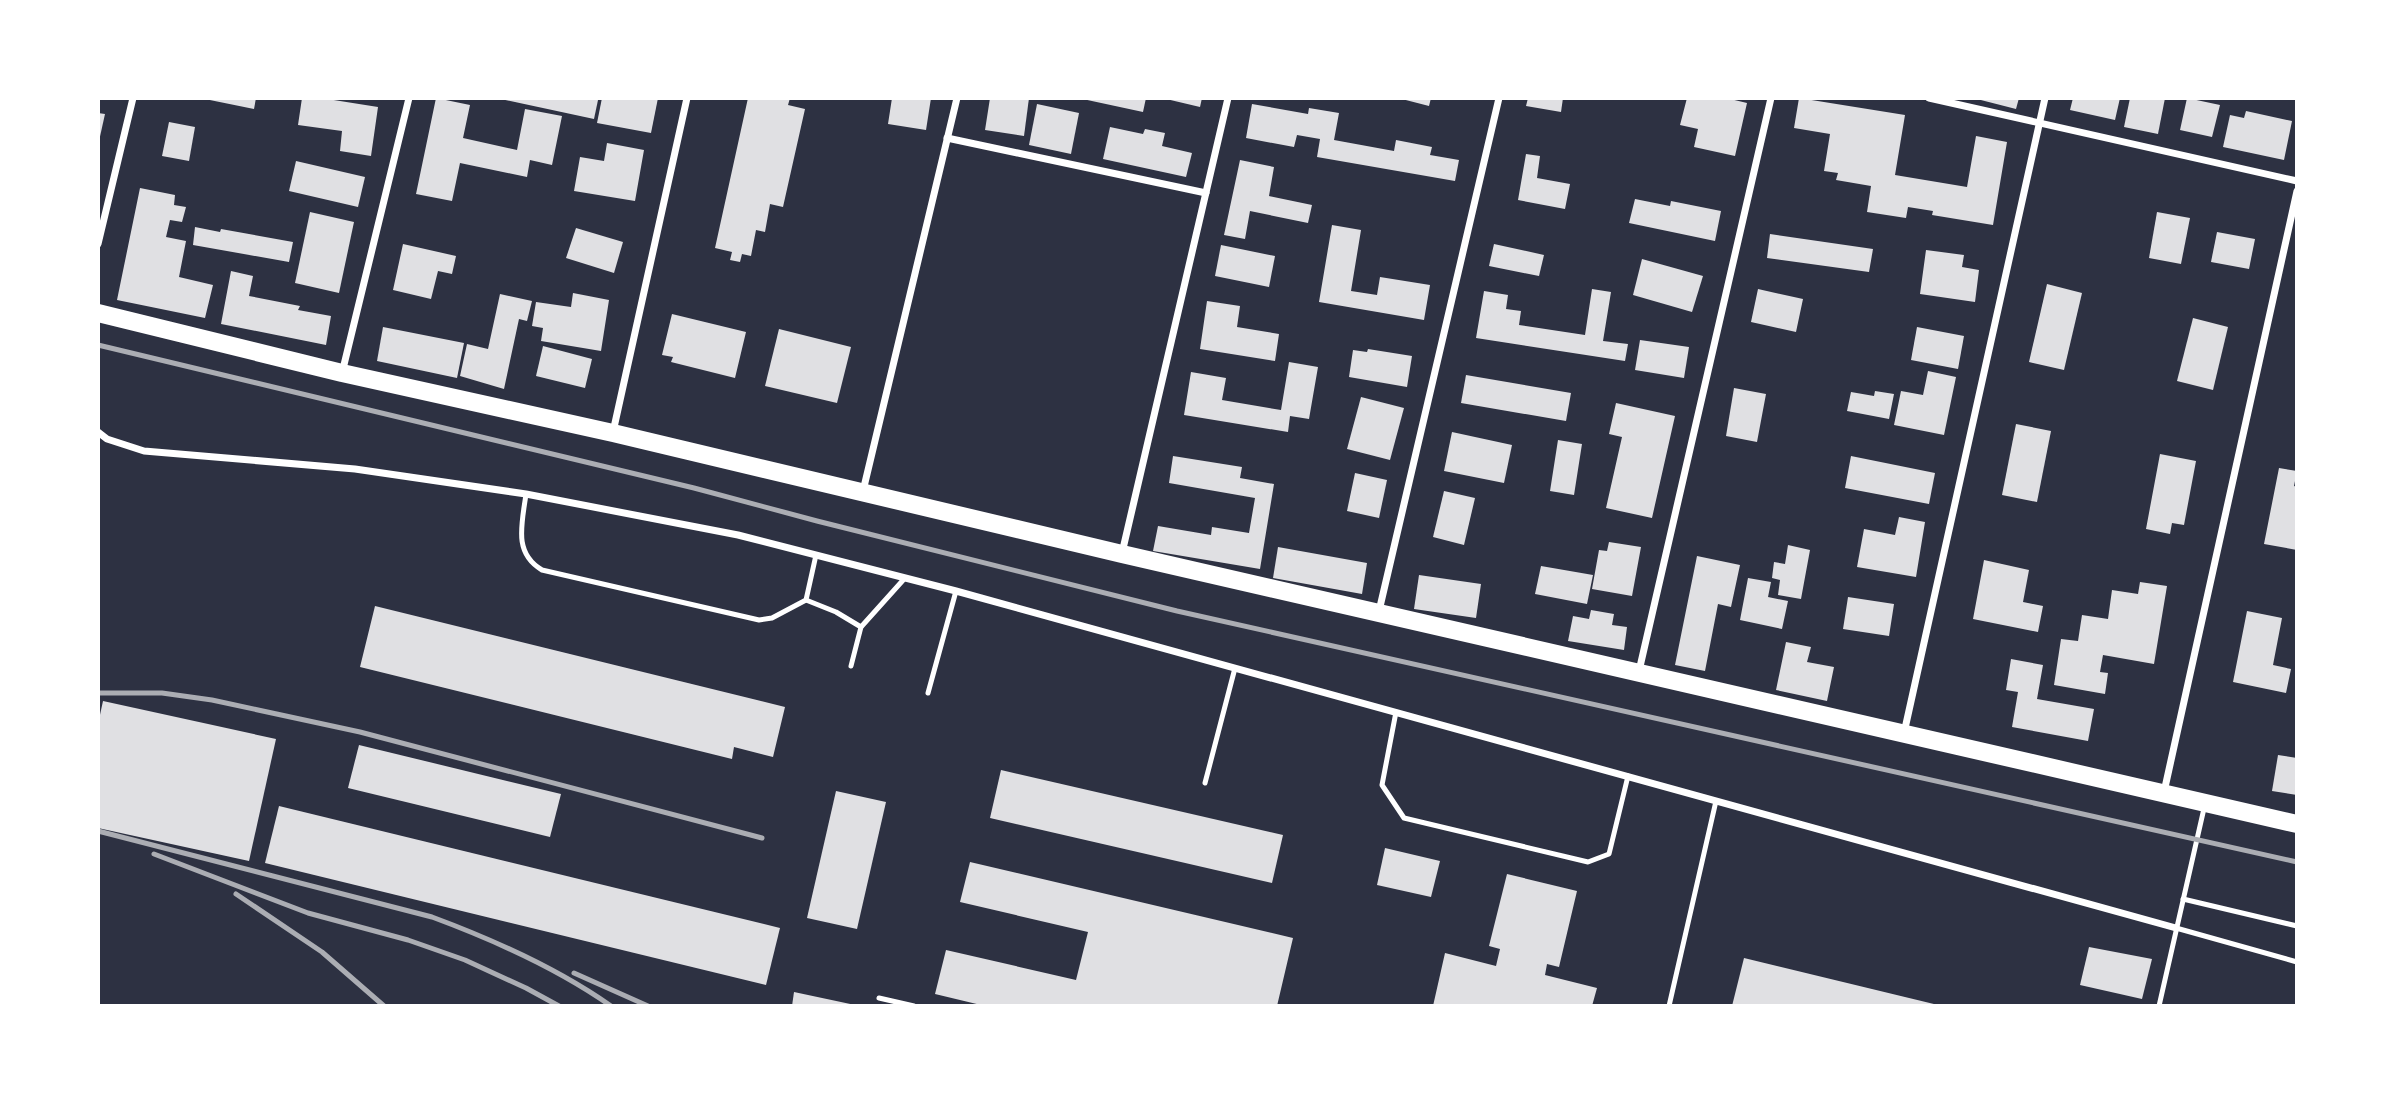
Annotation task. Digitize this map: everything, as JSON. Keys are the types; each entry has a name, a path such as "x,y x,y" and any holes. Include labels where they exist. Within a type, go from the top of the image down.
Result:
{"main road":[{"path":"98,313 342,373 613,433 1122,554 2297,824"}],"street":[{"path":"98,244 133,98"},
{"path":"342,373 409,98"},
{"path":"613,433 687,98"},
{"path":"863,492 957,98"},
{"path":"1122,554 1228,98"},
{"path":"1378,612 1499,98"},
{"path":"1638,671 1771,98"},
{"path":"1929,98 2297,181"},
{"path":"1903,734 2045,98"},
{"path":"947,138 1206,192"},
{"path":"2164,793 2297,191"},
{"path":"98,432 107,439 144,451 355,469 526,494 737,535 956,591 2176,928"}],"lane":[{"path":"526,494 522,524 523,547 526,558 542,570 759,620 772,618 806,600 816,555"},
{"path":"851,666 861,627 905,578"},
{"path":"928,693 956,591"},
{"path":"806,600 861,627"},
{"path":"1205,783 1235,668"},
{"path":"1396,712 1382,785 1404,818 1588,862 1609,854 1628,776"},
{"path":"1669,1006 1716,800"},
{"path":"2159,1006 2205,803"},
{"path":"2183,899 2297,926"},
{"path":"2176,928 2297,962"},
{"path":"879,998 914,1006"}],"building":[{"path":"200,98 256,98 254,109"},
{"path":"302,98 321,98 378,107 371,156 340,151 342,131 298,125"},
{"path":"436,98 470,105 463,138 517,150 525,109 562,116 552,165 530,160 527,177 460,163 452,201 416,194"},
{"path":"496,98 589,98 598,100 594,119"},
{"path":"602,98 658,98 651,133 597,123"},
{"path":"748,98 790,98 788,105 805,109 783,207 770,204 765,232 756,230 751,256 742,254 740,262 730,260 732,252 715,248"},
{"path":"892,98 931,98 926,130 888,124"},
{"path":"990,98 1029,98 1024,136 985,130"},
{"path":"1078,98 1146,98 1143,112"},
{"path":"1162,98 1202,98 1200,107"},
{"path":"1398,98 1431,98 1429,106"},
{"path":"1528,98 1563,98 1561,112 1526,106"},
{"path":"1687,98 1726,98 1747,103 1735,156 1694,147 1698,129 1680,125"},
{"path":"1799,98 1905,115 1895,175 1967,187 1976,136 2007,142 1993,225 1932,215 1933,211 1908,207 1906,218 1867,212 1871,186 1836,180 1838,173 1824,171 1830,134 1794,128"},
{"path":"1973,98 2019,98 2016,109"},
{"path":"2073,98 2120,98 2115,120 2070,110"},
{"path":"2130,98 2165,98 2158,134 2124,127"},
{"path":"2187,98 2220,105 2212,137 2180,130"},
{"path":"1037,104 1079,113 1071,154 1029,145"},
{"path":"1252,104 1308,114 1309,108 1339,113 1334,140 1394,151 1396,140 1432,147 1430,155 1459,160 1455,181 1317,157 1320,139 1297,135 1294,147 1246,138"},
{"path":"2246,111 2292,121 2284,160 2223,147 2230,115 2244,118"},
{"path":"98,113 105,114 99,141 98,141"},
{"path":"169,122 195,127 189,161 162,156"},
{"path":"1110,127 1143,134 1145,129 1165,133 1162,146 1192,153 1186,177 1103,159"},
{"path":"607,143 644,150 635,201 574,191 580,157 604,161"},
{"path":"1526,154 1540,156 1537,178 1570,184 1565,209 1518,200"},
{"path":"1240,160 1274,167 1269,196 1312,205 1308,223 1250,211 1245,239 1224,235"},
{"path":"296,161 365,177 358,207 289,191"},
{"path":"140,188 175,195 174,205 186,207 182,222 170,220 166,237 186,241 179,277 213,285 205,318 117,300"},
{"path":"1635,199 1670,206 1671,201 1721,211 1715,241 1629,223"},
{"path":"310,212 354,222 339,293 295,283"},
{"path":"2157,212 2190,218 2181,264 2149,258"},
{"path":"1332,225 1361,230 1351,291 1377,295 1380,277 1430,285 1424,320 1319,302"},
{"path":"195,227 293,242 289,262 193,245"},
{"path":"576,228 623,242 614,273 566,258"},
{"path":"2217,232 2255,239 2249,269 2211,262"},
{"path":"1770,234 1873,249 1869,272 1767,258"},
{"path":"403,244 456,256 452,274 438,271 431,299 393,290"},
{"path":"1494,244 1544,255 1539,276 1489,266"},
{"path":"1221,245 1275,256 1269,287 1215,276"},
{"path":"1926,250 1964,255 1962,267 1979,270 1975,302 1920,294"},
{"path":"1642,259 1703,276 1692,312 1633,295"},
{"path":"231,271 253,276 249,296 300,306 298,310 331,316 326,345 221,324"},
{"path":"2047,284 2082,293 2064,370 2029,362"},
{"path":"1592,289 1611,292 1603,341 1628,344 1625,361 1476,338 1484,291 1508,295 1506,309 1521,311 1519,325 1585,335"},
{"path":"1758,289 1803,299 1796,332 1751,322"},
{"path":"573,293 609,300 601,351 541,341 543,328 532,326 536,302 571,307"},
{"path":"500,294 532,301 527,321 519,319 504,389 460,376 467,344 488,349"},
{"path":"1207,301 1240,306 1237,327 1279,334 1275,361 1200,349"},
{"path":"672,314 746,332 735,378 671,362 673,357 662,355"},
{"path":"2193,318 2228,327 2213,390 2177,381"},
{"path":"383,327 464,343 457,378 377,361"},
{"path":"1917,327 1964,336 1958,369 1911,360"},
{"path":"779,329 851,347 837,403 765,386"},
{"path":"1640,340 1689,347 1684,378 1635,370"},
{"path":"543,346 592,359 585,388 536,376"},
{"path":"1368,349 1412,356 1407,387 1349,377 1353,350 1367,352"},
{"path":"1289,362 1318,367 1309,419 1290,416 1288,432 1184,415 1191,372 1226,378 1222,400 1281,410"},
{"path":"1928,371 1956,377 1944,435 1894,425 1901,391 1923,395"},
{"path":"1466,375 1571,393 1566,421 1461,403"},
{"path":"1734,388 1766,394 1757,442 1726,436"},
{"path":"1875,391 1894,394 1889,419 1847,411 1851,392 1874,396"},
{"path":"1361,397 1404,408 1390,460 1347,449"},
{"path":"1616,403 1675,416 1652,518 1606,508 1622,437 1609,434"},
{"path":"2016,424 2051,431 2037,502 2002,495"},
{"path":"1452,432 1512,445 1504,483 1444,471"},
{"path":"1558,440 1582,444 1574,495 1550,491"},
{"path":"2160,454 2196,461 2184,525 2172,523 2170,534 2146,529"},
{"path":"1173,456 1242,467 1240,478 1274,484 1260,569 1153,551 1158,526 1211,535 1212,527 1249,533 1255,498 1169,483"},
{"path":"1851,456 1935,473 1929,504 1845,488"},
{"path":"2279,468 2297,471 2294,486 2297,487 2297,550 2264,544"},
{"path":"1355,473 1387,480 1379,518 1347,511"},
{"path":"1444,491 1475,498 1464,545 1433,537"},
{"path":"1899,517 1925,522 1916,577 1857,567 1864,529 1895,535"},
{"path":"1609,542 1641,547 1632,596 1592,589 1599,550 1607,551"},
{"path":"1788,545 1810,550 1801,599 1778,595 1780,580 1772,578 1774,562 1785,564"},
{"path":"1278,547 1367,563 1362,594 1273,578"},
{"path":"1697,556 1740,565 1731,607 1718,604 1705,671 1675,665"},
{"path":"1984,560 2029,570 2023,602 2043,606 2038,632 1973,619"},
{"path":"1541,566 1593,575 1587,604 1535,594"},
{"path":"1419,575 1481,584 1476,618 1414,609"},
{"path":"1748,578 1771,582 1768,597 1788,601 1782,629 1740,620"},
{"path":"2140,582 2167,586 2154,664 2103,655 2100,672 2108,673 2105,694 2054,685 2061,639 2078,641 2082,615 2108,619 2112,590 2138,594"},
{"path":"1848,597 1894,604 1889,636 1843,629"},
{"path":"375,606 785,707 773,757 734,747 732,759 360,667"},
{"path":"1591,610 1614,614 1612,625 1627,627 1624,650 1568,641 1573,616 1589,619"},
{"path":"2247,611 2282,618 2273,665 2291,669 2286,693 2233,682"},
{"path":"1786,642 1811,647 1807,662 1834,667 1827,701 1776,690"},
{"path":"2011,659 2043,665 2037,699 2094,709 2088,741 2012,727 2018,692 2006,690"},
{"path":"103,701 276,739 249,861 98,828 98,724"},
{"path":"359,745 561,794 550,837 348,788"},
{"path":"2278,755 2297,758 2297,795 2272,791"},
{"path":"1001,770 1283,835 1272,883 990,818"},
{"path":"836,791 886,802 857,929 807,918"},
{"path":"279,806 780,928 766,985 265,863"},
{"path":"1385,848 1440,861 1431,897 1377,885"},
{"path":"970,862 1293,938 1277,1006 985,1006 935,994 946,950 1076,980 1088,932 960,902"},
{"path":"1507,874 1577,891 1559,967 1547,964 1545,975 1597,988 1592,1006 1433,1006 1445,953 1496,966 1500,949 1489,946"},
{"path":"2089,947 2152,959 2142,999 2080,985"},
{"path":"1744,958 1938,1005 1938,1006 1732,1006"},
{"path":"794,992 855,1005 855,1006 792,1006"}],"railway":[{"path":"98,345 694,488 1177,611 2297,862"},
{"path":"98,693 162,693 212,700 360,732 762,838"},
{"path":"98,831 432,917 524,956 569,979 611,1006"},
{"path":"154,854 308,913 408,940 465,960 559,1006"},
{"path":"236,894 322,952 384,1006"},
{"path":"574,973 648,1006"}]}
